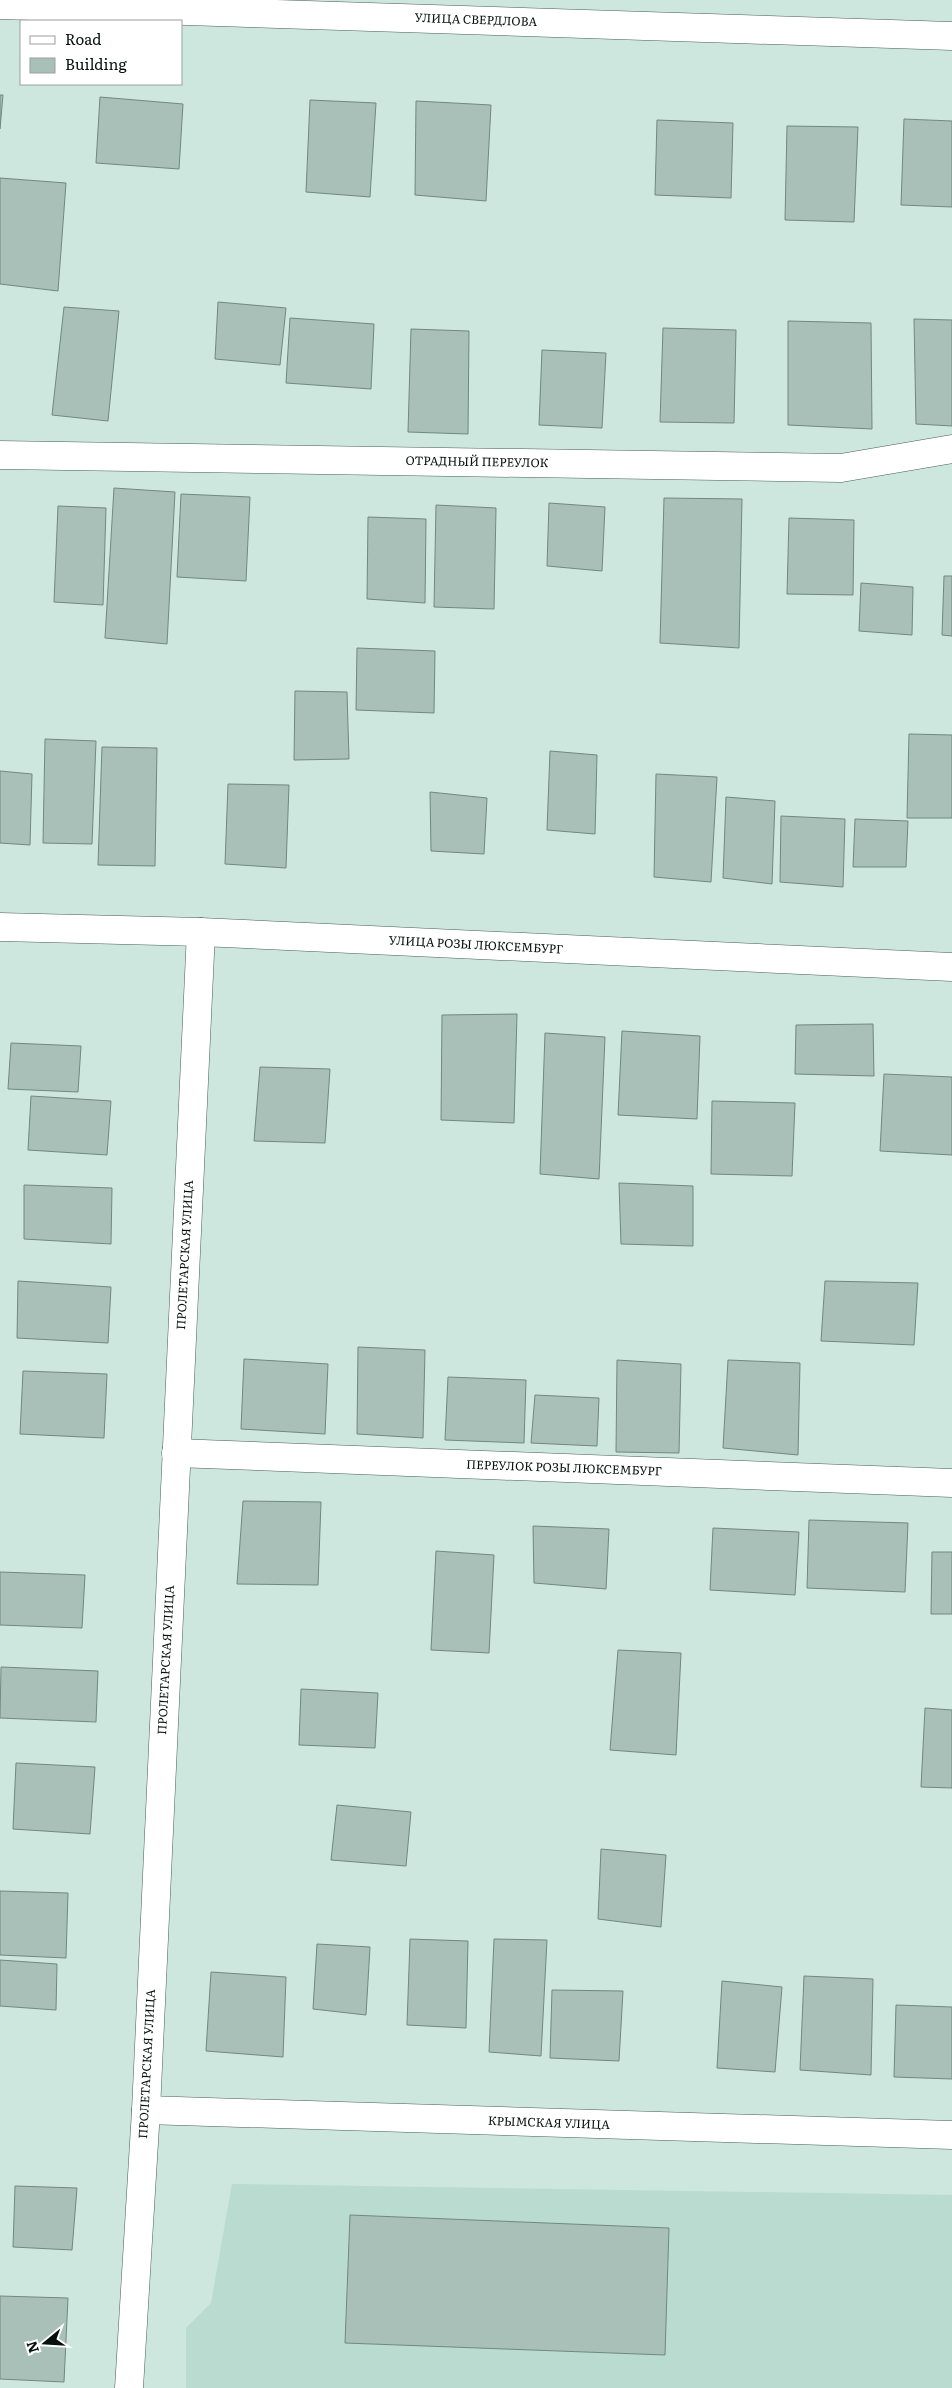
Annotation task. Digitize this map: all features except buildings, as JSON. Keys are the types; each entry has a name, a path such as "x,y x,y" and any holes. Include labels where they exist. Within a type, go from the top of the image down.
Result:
{"street":[{"name":"УЛИЦА СВЕРДЛОВА","path":"0,5 952,36"},
{"name":"ОТРАДНЫЙ ПЕРЕУЛОК","path":"0,455 842,468 952,449"},
{"name":"УЛИЦА РОЗЫ ЛЮКСЕМБУРГ","path":"0,927 201,932 952,967"},
{"name":"ПРОЛЕТАРСКАЯ УЛИЦА","path":"128,2388 146,2110 201,932"},
{"name":"ПЕРЕУЛОК РОЗЫ ЛЮКСЕМБУРГ","path":"176,1453 952,1483"},
{"name":"КРЫМСКАЯ УЛИЦА","path":"146,2110 952,2135"}],"shaded area":[{"path":"232,2184 952,2195 952,2388 186,2388 186,2328 211,2303"}]}
